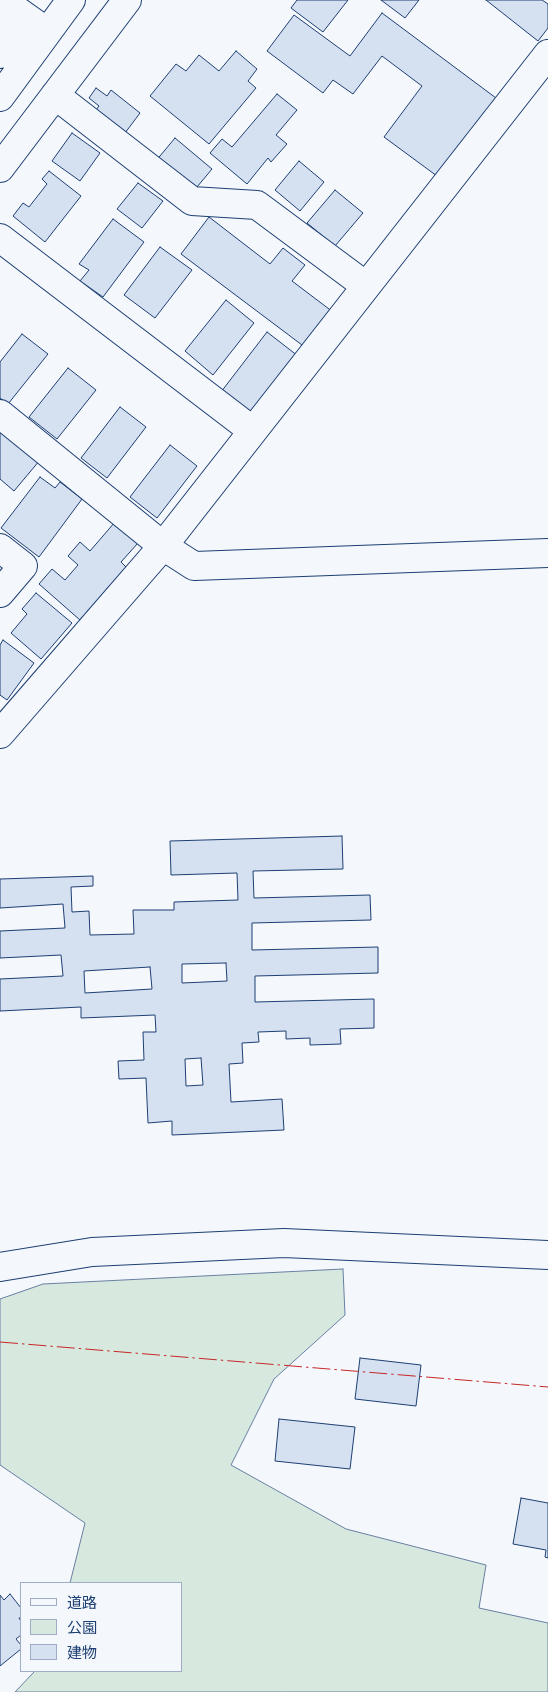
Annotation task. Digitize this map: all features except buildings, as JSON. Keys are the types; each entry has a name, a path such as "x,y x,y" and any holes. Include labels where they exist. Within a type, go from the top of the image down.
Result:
{"street":[{"path":"0,168 127,0"},
{"path":"5,80 26,21"},
{"path":"0,734 164,546 548,54"},
{"path":"55,95 192,201 257,205 366,286"},
{"path":"0,238 253,431"},
{"path":"0,414 164,546 194,566 548,553"},
{"path":"0,548 23,566 0,593"},
{"path":"0,1266 92,1252 284,1243 548,1255"}],"green space":[{"path":"343,1269 345,1315 274,1379 231,1465 346,1529 486,1565 479,1608 548,1623 548,1692 15,1692 34,1672 182,1672 182,1582 70,1582 85,1523 0,1465 0,1299 43,1284"}],"power":[{"path":"0,1342 548,1387"}]}
